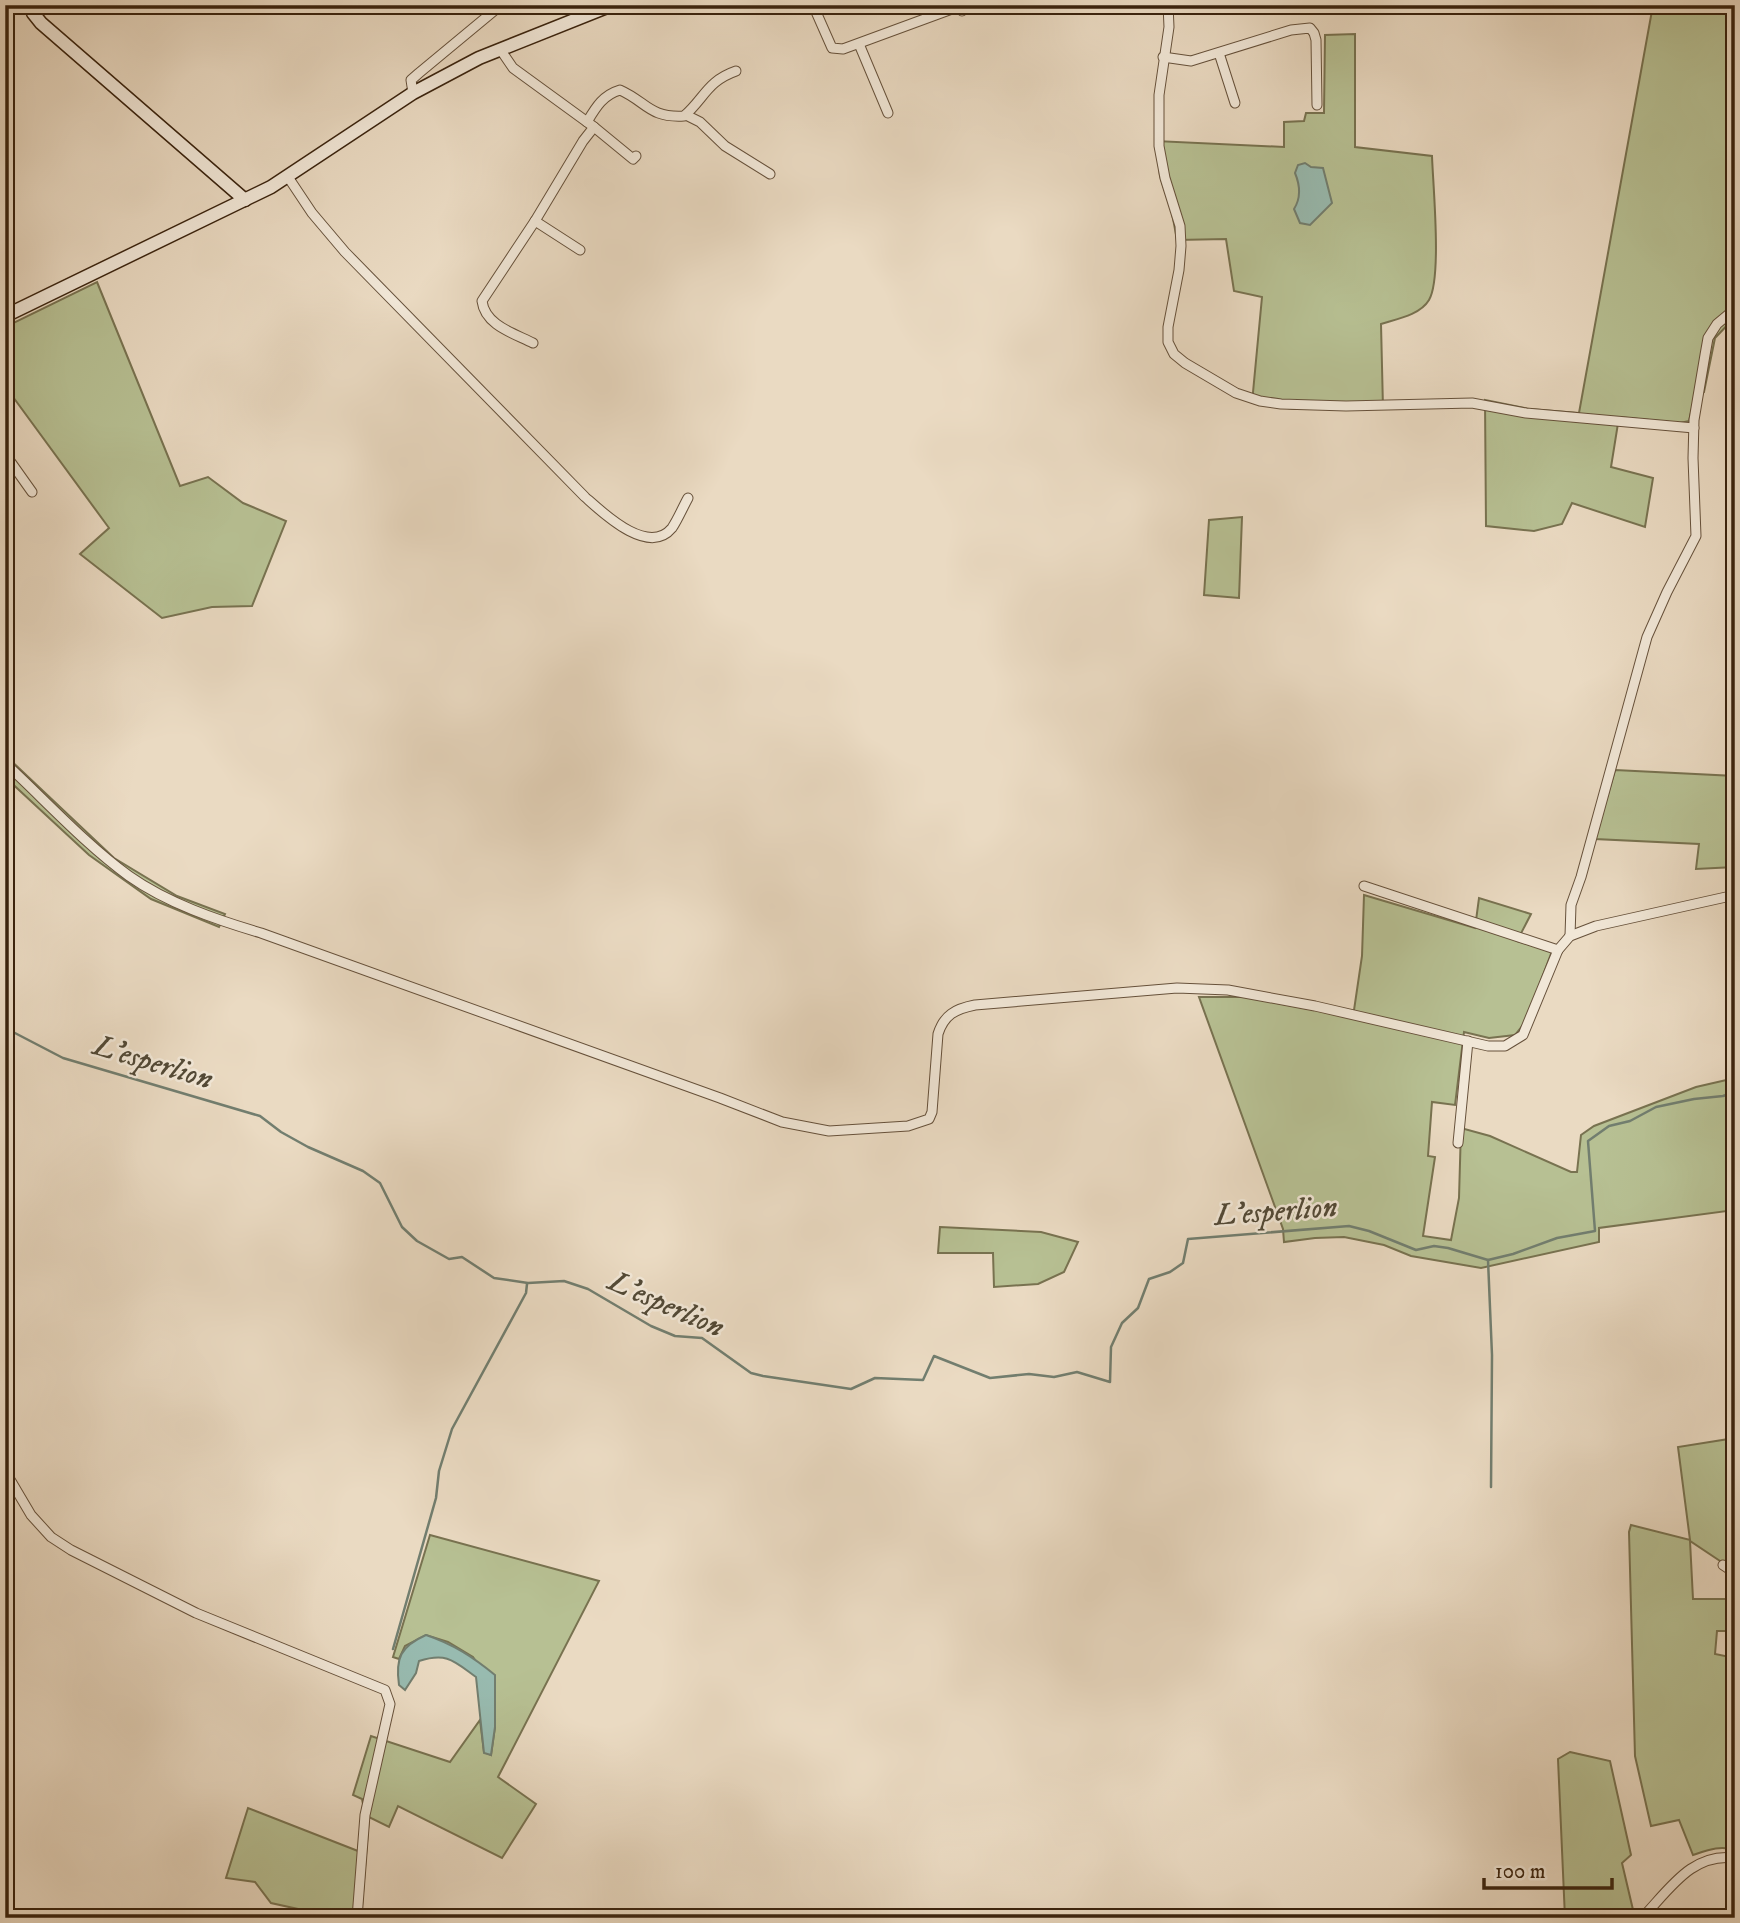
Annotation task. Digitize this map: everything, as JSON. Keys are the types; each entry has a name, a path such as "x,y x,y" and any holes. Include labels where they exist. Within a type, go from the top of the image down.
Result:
{"main road":[{"path":"31,5 33,13 41,23 245,200"},
{"path":"5,316 288,177 413,93 500,48 612,5"}],"street":[{"path":"413,93 411,80 501,5"},
{"path":"813,5 832,48 843,49 960,6 962,11"},
{"path":"1168,5 1169,27 1159,95 1159,146 1181,236 1179,270 1168,327 1168,342 1174,354 1185,363 1236,393 1281,404 1346,406 1472,403 1527,413 1694,428"},
{"path":"1163,57 1191,61 1291,30 1310,29 1316,40 1317,105"},
{"path":"859,44 888,113"},
{"path":"500,48 513,68 591,124 633,159 636,156"},
{"path":"1219,53 1235,103"},
{"path":"687,115 709,87 736,71"},
{"path":"533,343 489,319 483,311 482,301 536,221 583,141 602,100 609,93 620,90 656,114 670,117 687,115 700,122 725,146 770,174"},
{"path":"288,177 312,213 345,253 575,487 617,525 643,535 662,534 671,530 688,498"},
{"path":"536,221 580,250"},
{"path":"1570,936 1571,905 1647,637 1696,536 1694,428 1708,338 1717,324 1735,309"},
{"path":"5,454 32,492"},
{"path":"5,763 108,859 130,876 165,896 230,924 782,1122 830,1131 908,1126 929,1119 932,1112 937,1044 942,1023 952,1012 975,1005 1177,988 1228,990 1315,1006 1489,1046 1505,1046 1523,1035 1558,950 1570,936 1596,926 1735,895"},
{"path":"1364,886 1558,950"},
{"path":"1458,1143 1468,1041"},
{"path":"5,1471 31,1515 51,1537 71,1550 196,1613 385,1690 390,1704 365,1815 357,1918"},
{"path":"1723,1565 1735,1573"},
{"path":"1642,1918 1695,1864 1721,1856 1735,1858"}],"green space":[{"path":"1653,5 1735,5 1735,317 1715,338 1704,392 1696,391 1689,421 1680,423 1619,417 1611,467 1653,478 1645,527 1572,503 1562,524 1534,531 1486,526 1485,400 1529,409 1579,413"},
{"path":"1355,34 1355,147 1432,156 1436,253 1433,289 1429,300 1420,309 1408,316 1381,324 1383,408 1294,409 1252,403 1262,297 1234,291 1226,239 1177,240 1160,176 1156,141 1284,147 1284,122 1304,121 1306,113 1324,113 1325,35"},
{"path":"97,282 180,486 208,477 243,503 286,521 252,606 212,607 162,618 80,554 109,528 5,386 5,327"},
{"path":"1242,517 1239,598 1204,595 1209,520"},
{"path":"5,755 114,858 177,896 225,914 219,927 151,899 89,855 5,777"},
{"path":"1615,770 1735,776 1735,867 1696,869 1699,844 1595,839"},
{"path":"1364,895 1475,928 1479,898 1531,914 1517,941 1552,951 1526,1021 1515,1035 1489,1038 1464,1032 1455,1105 1432,1102 1428,1156 1435,1157 1423,1236 1451,1240 1459,1198 1461,1128 1490,1136 1571,1172 1577,1172 1581,1135 1594,1126 1696,1087 1735,1078 1735,1210 1599,1228 1599,1242 1481,1268 1411,1256 1384,1245 1344,1237 1284,1242 1283,1229 1199,997 1245,997 1353,1017 1362,956"},
{"path":"940,1227 1041,1232 1078,1242 1064,1272 1038,1284 994,1287 993,1253 938,1253"},
{"path":"1735,1438 1735,1571 1690,1541 1693,1599 1731,1599 1727,1631 1717,1631 1715,1654 1735,1658 1735,1791 1732,1791 1735,1850 1719,1848 1693,1855 1679,1820 1651,1826 1635,1756 1629,1532 1631,1525 1690,1540 1678,1447"},
{"path":"430,1535 599,1581 498,1777 536,1804 502,1858 398,1806 389,1827 369,1817 361,1918 339,1918 271,1903 255,1882 226,1878 248,1808 358,1851 363,1804 362,1799 353,1795 371,1736 450,1762 480,1720 484,1752 491,1755 495,1727 495,1689 473,1657 448,1642 426,1635 405,1646 399,1659 393,1657"},
{"path":"1570,1752 1610,1761 1631,1855 1622,1863 1634,1914 1630,1918 1565,1918 1558,1759"}],"water":[{"path":"1305,163 1311,167 1323,168 1332,203 1310,225 1300,223 1294,209 1299,191 1295,173 1298,165"},
{"path":"426,1635 462,1652 495,1675 495,1727 491,1755 484,1753 476,1677 456,1663 437,1657 419,1661 416,1673 405,1690 399,1685 398,1667 402,1654 411,1644"}],"waterway":[{"name":"L'esperlion","path":"5,1026 63,1058 260,1116 281,1132 363,1171 380,1183 402,1227 417,1241 449,1259 462,1257 494,1278 528,1283 564,1281 588,1289 651,1326 675,1336 702,1338 751,1373 851,1389 875,1378 923,1380 934,1356 990,1378 1029,1374 1054,1377 1077,1372 1110,1382 1111,1347 1122,1323 1138,1308 1149,1279 1170,1272 1183,1263 1188,1239 1349,1226 1416,1250 1434,1246 1488,1260 1557,1238 1595,1231 1588,1141 1609,1126 1630,1121 1656,1107 1735,1092"},
{"path":"1488,1260 1492,1355 1491,1487"},
{"path":"393,1649 436,1498 439,1471 452,1429 526,1293 527,1284"}]}
